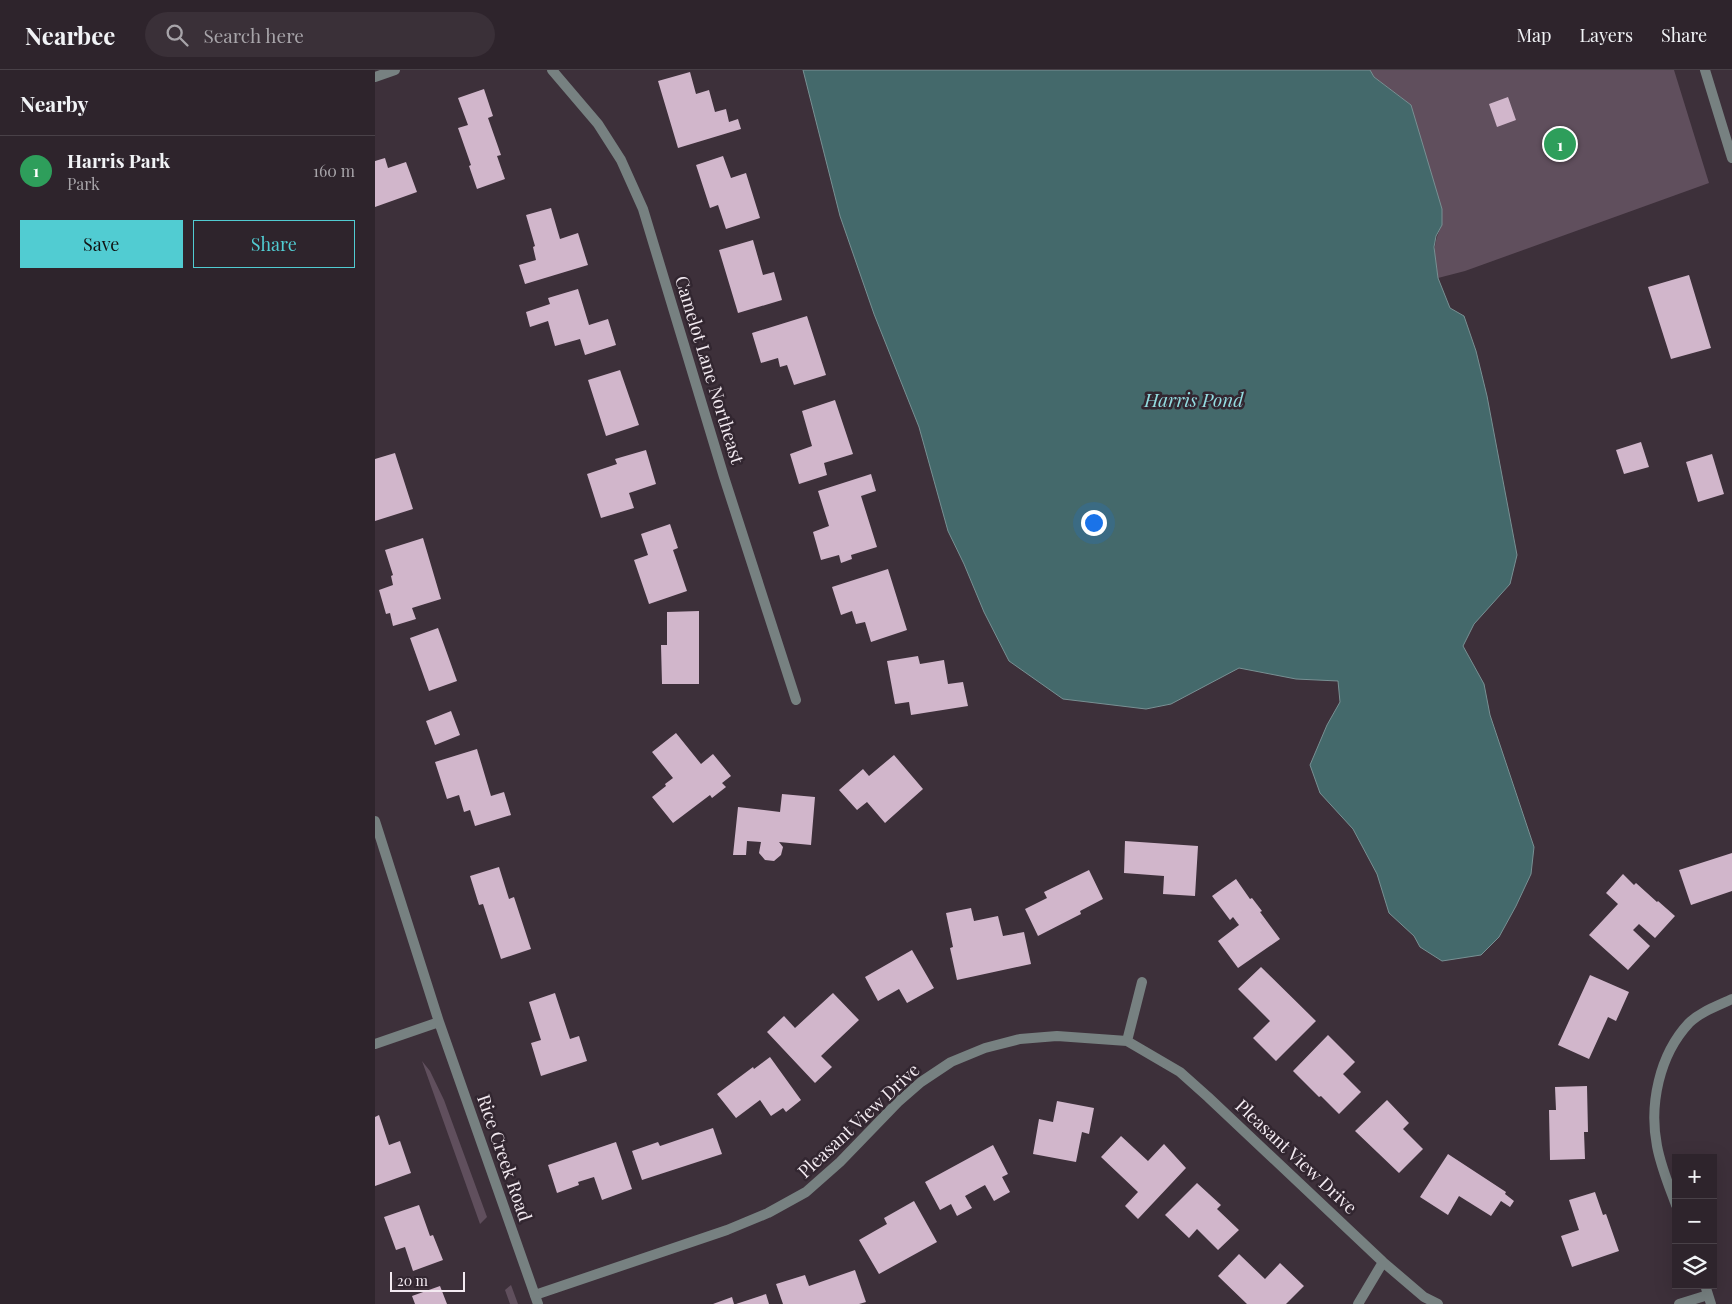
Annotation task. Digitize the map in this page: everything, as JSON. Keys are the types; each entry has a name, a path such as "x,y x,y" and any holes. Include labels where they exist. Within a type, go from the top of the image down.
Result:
{"street":[{"path":"375,77 395,70"},
{"name":"Camelot Lane Northeast","path":"552,70 598,124 621,160 643,208 727,487 795,700"},
{"path":"1705,70 1732,158"},
{"name":"Rice Creek Road","path":"375,821 439,1022 537,1300"},
{"path":"1127,1041 1142,982"},
{"path":"1674,1199 1657,1145 1656,1094 1663,1066 1673,1044 1689,1023 1702,1013 1732,999"},
{"path":"375,1044 439,1022"},
{"name":"Pleasant View Drive","path":"537,1300 768,1213 813,1186 840,1162 898,1102 921,1082 951,1062 985,1048 1020,1039 1057,1036 1127,1041 1150,1053 1187,1078 1383,1262 1424,1297 1437,1304"},
{"path":"1358,1304 1383,1262"},
{"path":"1679,1304 1708,1295"}],"shaded area":[{"path":"1370,70 1674,70 1709,183 1465,271 1438,278 1435,245 1442,225 1411,105 1374,77"},
{"path":"422,1061 430,1071 444,1100 487,1217 480,1224"},
{"path":"511,1285 518,1304 510,1304 505,1290"}],"water":[{"name":"Harris Pond","path":"803,70 1370,70 1374,77 1411,105 1442,209 1442,225 1436,236 1434,247 1438,278 1450,308 1464,316 1476,351 1487,396 1517,555 1510,584 1474,624 1463,646 1484,684 1490,715 1534,847 1531,874 1516,906 1499,937 1481,955 1442,961 1420,947 1414,936 1389,913 1377,874 1353,829 1320,793 1310,765 1327,725 1340,702 1338,681 1296,679 1239,668 1171,704 1146,709 1063,699 1009,661 984,612 948,531 919,427 874,314 840,216"}],"building":[{"path":"690,72 696,94 709,90 715,112 726,109 729,122 738,119 741,129 678,148 658,81"},
{"path":"484,89 493,116 488,118 501,155 497,156 505,179 477,189 458,128 468,125 458,98"},
{"path":"1508,97 1516,120 1497,127 1489,104"},
{"path":"723,156 731,178 746,173 760,218 726,229 718,205 710,208 696,165"},
{"path":"385,158 388,168 406,162 417,192 375,207 375,161"},
{"path":"551,208 560,239 578,233 588,265 525,284 519,265 536,260 533,247 535,246 526,215"},
{"path":"753,240 763,275 774,272 782,300 738,313 719,250"},
{"path":"1689,275 1711,348 1671,359 1648,287"},
{"path":"578,289 589,325 608,319 616,345 585,355 580,339 555,346 548,321 530,327 526,312 550,304 548,298"},
{"path":"807,316 826,375 794,385 787,365 780,367 778,358 761,363 752,333"},
{"path":"620,370 639,425 606,436 588,380"},
{"path":"835,400 853,454 824,463 827,475 799,484 790,454 812,446 802,411"},
{"path":"1641,442 1649,467 1624,474 1616,450"},
{"path":"646,450 656,484 629,493 634,508 601,518 587,474 617,464 615,459"},
{"path":"395,453 413,509 375,521 375,459"},
{"path":"1712,454 1724,494 1698,502 1686,462"},
{"path":"871,474 876,491 861,496 877,547 851,555 852,559 841,563 839,555 821,560 813,532 829,526 818,491"},
{"path":"670,524 678,548 673,550 687,591 649,604 634,560 648,555 641,534"},
{"path":"423,538 441,599 412,608 416,619 393,626 390,613 386,614 379,590 393,585 391,576 393,575 385,550"},
{"path":"888,569 907,630 871,642 865,622 856,624 852,611 841,615 832,587"},
{"path":"699,611 699,684 662,684 661,645 667,645 667,612"},
{"path":"438,628 457,681 429,691 410,638"},
{"path":"918,656 920,664 944,660 948,684 963,682 968,706 911,715 909,702 895,704 887,661"},
{"path":"451,711 460,735 435,745 426,721"},
{"path":"676,733 701,764 713,754 731,776 722,783 726,787 712,798 710,795 673,823 652,797 673,778 652,752"},
{"path":"477,749 491,796 504,792 511,815 475,826 470,810 464,812 459,795 447,799 435,762"},
{"path":"894,755 923,789 885,823 867,802 857,810 839,790 863,769 869,776"},
{"path":"782,794 815,797 811,845 779,842 783,847 781,855 774,861 765,860 759,853 761,842 747,841 746,855 733,855 738,807 780,812"},
{"path":"1125,841 1198,846 1195,896 1163,894 1164,876 1124,873"},
{"path":"1732,853 1732,891 1691,905 1679,870"},
{"path":"499,867 509,899 514,897 531,949 501,959 483,904 479,905 470,876"},
{"path":"1089,870 1103,899 1080,911 1081,914 1038,936 1025,909 1047,898 1044,892"},
{"path":"1623,874 1634,885 1636,883 1675,916 1655,938 1639,924 1633,930 1650,946 1628,970 1589,935 1618,904 1606,893"},
{"path":"1236,879 1250,899 1252,898 1262,911 1260,912 1280,939 1238,968 1218,941 1239,925 1233,917 1230,920 1212,896"},
{"path":"971,908 974,921 998,916 1003,936 1024,932 1031,964 957,980 950,948 953,947 946,913"},
{"path":"912,950 934,988 907,1003 899,989 878,1001 865,977"},
{"path":"1261,967 1316,1021 1276,1061 1253,1038 1270,1021 1238,989"},
{"path":"1590,975 1629,992 1616,1021 1608,1017 1589,1059 1558,1045"},
{"path":"555,993 570,1039 579,1036 587,1061 541,1076 531,1043 541,1040 529,1002"},
{"path":"833,993 859,1020 821,1056 832,1067 815,1083 767,1032 784,1016 795,1028"},
{"path":"1328,1035 1355,1062 1343,1074 1361,1092 1339,1114 1293,1071"},
{"path":"770,1057 801,1100 786,1112 783,1108 771,1116 760,1100 736,1118 717,1094 753,1067 754,1069"},
{"path":"1587,1086 1588,1132 1584,1132 1585,1159 1550,1160 1549,1110 1556,1110 1555,1087"},
{"path":"1387,1100 1409,1123 1403,1129 1423,1149 1399,1173 1355,1131"},
{"path":"1057,1101 1094,1108 1089,1134 1082,1132 1076,1162 1033,1154 1039,1119 1053,1122"},
{"path":"379,1115 389,1145 400,1141 411,1173 375,1186 375,1117"},
{"path":"713,1128 722,1154 642,1180 632,1151 658,1142 660,1146"},
{"path":"1121,1136 1148,1161 1164,1144 1186,1168 1138,1219 1125,1206 1138,1192 1101,1157"},
{"path":"616,1142 632,1189 602,1200 594,1177 578,1182 579,1185 557,1193 548,1165"},
{"path":"993,1145 1008,1174 1002,1177 1010,1192 994,1201 985,1185 965,1196 972,1208 957,1216 951,1204 940,1210 925,1182"},
{"path":"1448,1154 1506,1192 1505,1194 1514,1201 1510,1207 1501,1201 1491,1216 1459,1196 1448,1215 1420,1197"},
{"path":"1197,1183 1221,1205 1217,1209 1239,1230 1218,1250 1197,1229 1189,1238 1165,1215"},
{"path":"1595,1192 1603,1215 1606,1214 1619,1251 1572,1267 1561,1236 1579,1230 1569,1200"},
{"path":"914,1201 937,1242 879,1274 859,1240 887,1224 884,1218"},
{"path":"419,1205 430,1236 433,1235 443,1260 413,1271 405,1247 396,1250 384,1217"},
{"path":"1239,1254 1265,1279 1280,1263 1304,1286 1286,1304 1247,1304 1218,1276"},
{"path":"855,1270 866,1302 859,1304 783,1304 776,1284 805,1275 809,1286"},
{"path":"440,1286 447,1304 415,1304 412,1296"},
{"path":"766,1294 769,1304 736,1304"},
{"path":"732,1297 734,1304 713,1304"}],"place":[{"name":"Harris Park","path":"1560,144"}]}
